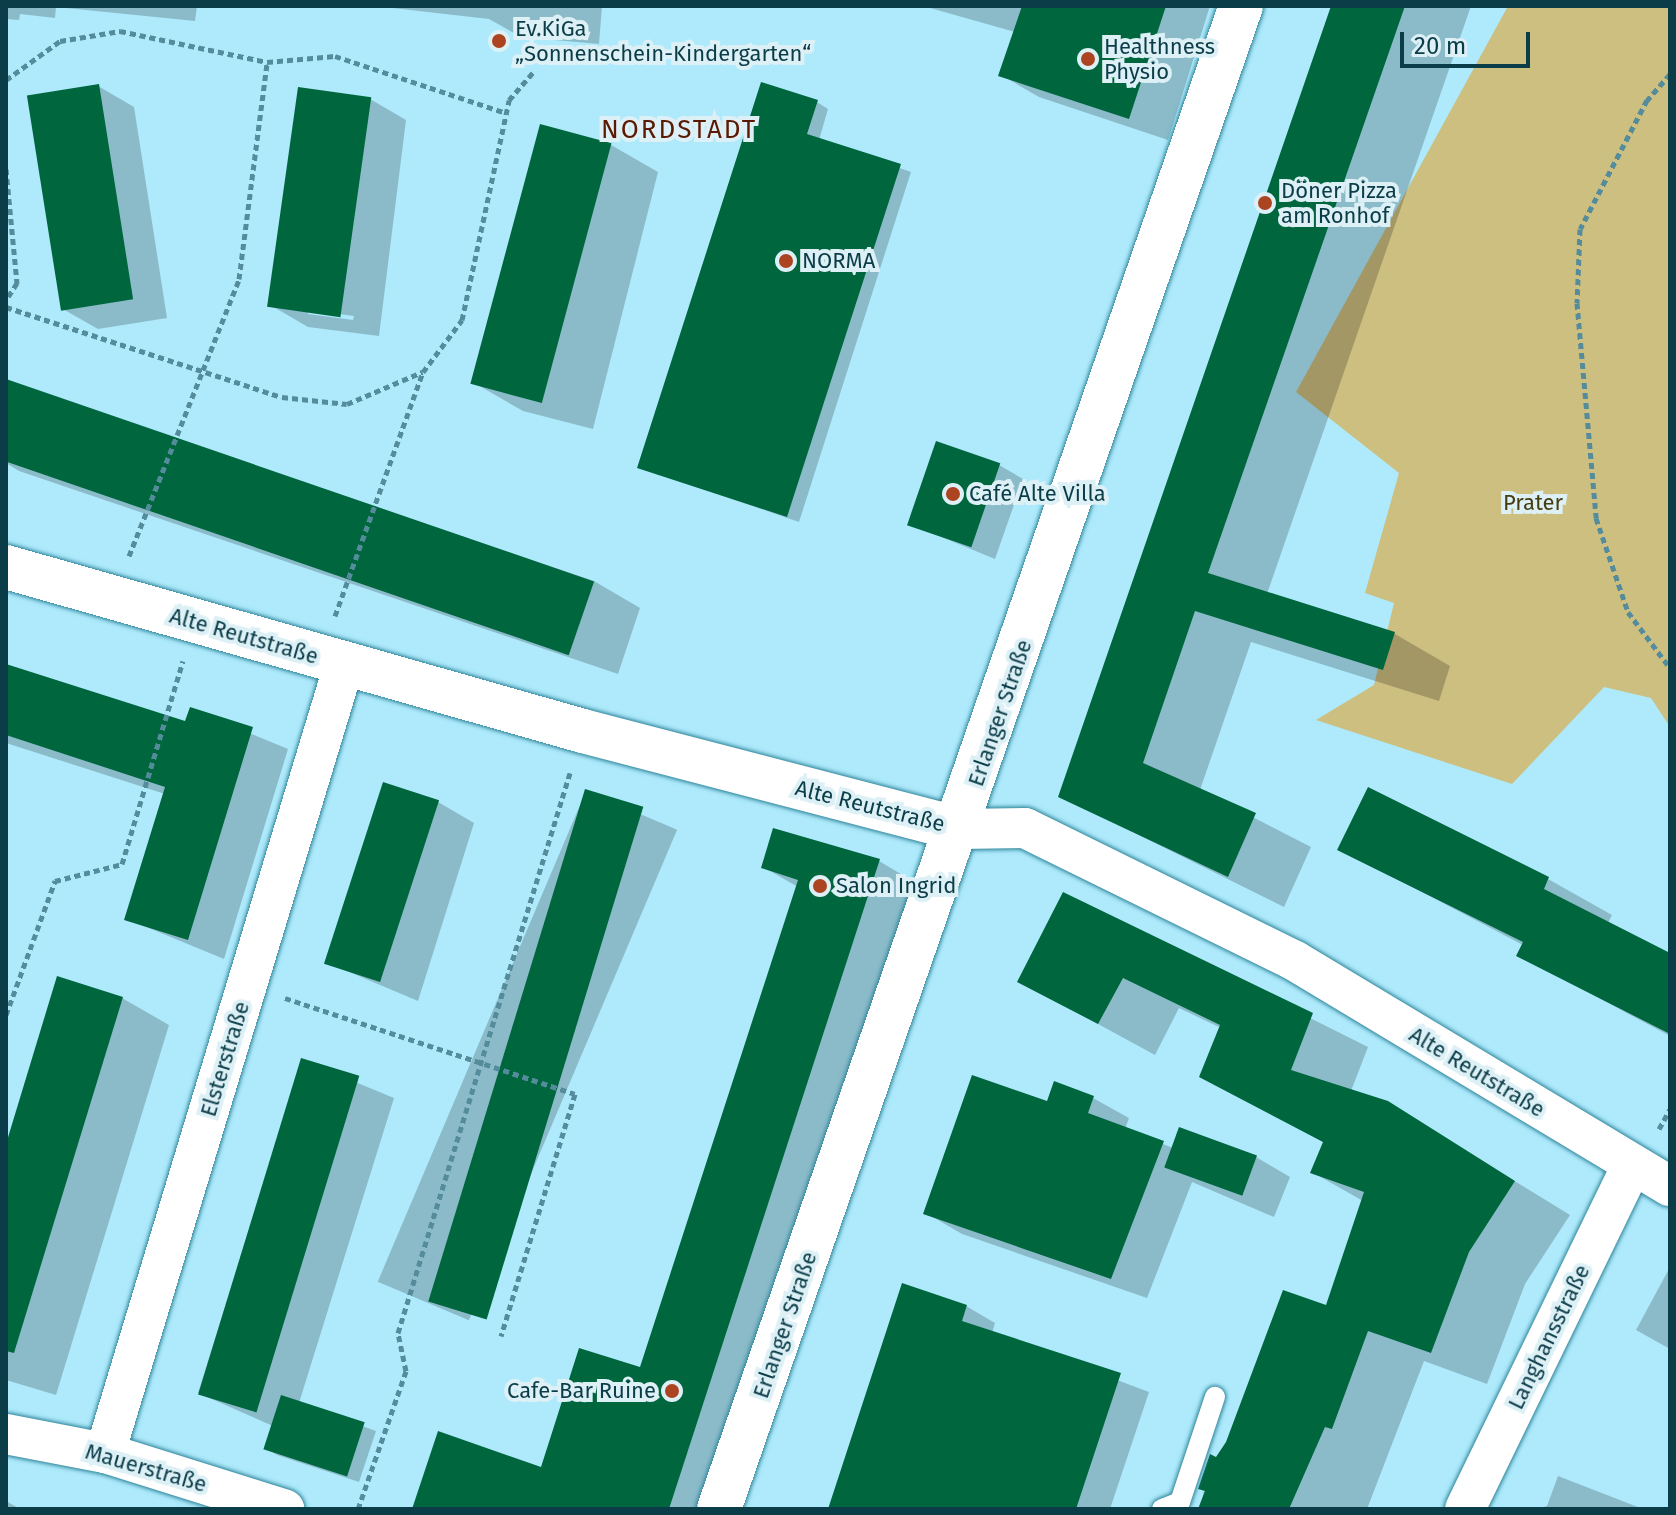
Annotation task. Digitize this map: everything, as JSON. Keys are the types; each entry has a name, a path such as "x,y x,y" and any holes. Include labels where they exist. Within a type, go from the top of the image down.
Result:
{"main road":[{"name":"Erlanger Straße","path":"719,1509 960,829 1241,6"},
{"name":"Alte Reutstraße","path":"6,567 583,731 960,829"}],"street":[{"name":"Elsterstraße","path":"105,1453 247,986 332,662"},
{"name":"Alte Reutstraße","path":"960,829 1025,828 1295,961 1670,1186"},
{"name":"Langhansstraße","path":"1465,1509 1632,1165"},
{"name":"Mauerstraße","path":"6,1434 105,1453 284,1509"}],"lane":[{"path":"1162,1509 1180,1502 1215,1397"}],"path":[{"path":"6,80 60,41 120,31 267,62 335,56 506,113"},
{"path":"113,598 197,370 239,279 267,62"},
{"path":"332,662 423,372 462,320 506,113 534,71"},
{"path":"1670,74 1647,100 1580,229 1577,303 1596,518 1628,612 1670,668"},
{"path":"6,169 17,283 6,300"},
{"path":"6,307 282,397 347,404 423,372"},
{"path":"6,1015 55,881 122,864 193,621"},
{"path":"358,1509 406,1371 398,1333 583,731"},
{"path":"247,986 575,1094 501,1336"}],"green space":[{"name":"Prater","path":"1508,6 1670,6 1670,727 1651,698 1604,687 1512,784 1316,720 1374,685 1394,603 1365,593 1399,473 1296,392"}],"building":[{"path":"1022,6 1166,6 1129,119 998,76"},
{"path":"1331,6 1405,6 1208,573 1395,632 1383,670 1195,611 1143,763 1256,813 1228,877 1058,797"},
{"name":"NORMA","path":"761,82 818,100 807,134 901,164 787,517 637,468"},
{"path":"99,84 133,299 61,311 27,95"},
{"path":"298,87 371,97 340,317 267,307"},
{"path":"540,124 611,143 542,403 470,384"},
{"path":"6,379 594,582 569,655 6,461"},
{"name":"Café Alte Villa","path":"936,441 1000,463 971,547 907,525"},
{"path":"6,664 185,721 190,707 253,727 188,940 124,920 165,787 6,735"},
{"path":"383,782 439,800 380,982 324,964"},
{"path":"1368,787 1549,877 1544,889 1670,953 1670,1034 1516,956 1523,942 1337,850"},
{"path":"585,789 643,807 487,1319 428,1302"},
{"path":"773,828 880,859 669,1509 412,1509 438,1431 541,1467 579,1348 640,1367 798,880 761,868"},
{"path":"1063,892 1313,1013 1291,1070 1388,1101 1515,1181 1469,1252 1431,1353 1368,1331 1332,1429 1325,1427 1289,1509 1198,1509 1205,1491 1198,1489 1210,1454 1216,1457 1226,1442 1283,1290 1326,1305 1364,1192 1310,1173 1323,1142 1199,1077 1220,1025 1123,978 1098,1024 1017,982"},
{"path":"57,976 123,997 14,1353 6,1351 6,1144"},
{"path":"301,1058 359,1076 256,1412 198,1395"},
{"path":"972,1075 1047,1101 1054,1081 1094,1096 1088,1113 1164,1141 1111,1279 923,1214"},
{"path":"1179,1127 1257,1155 1242,1196 1164,1167"},
{"path":"902,1283 967,1305 962,1321 1121,1373 1076,1509 828,1509"},
{"path":"281,1395 365,1422 347,1476 263,1449"}],"place":[{"name":"Ev.KiGa „Sonnenschein-Kindergarten“","path":"499,41"},
{"name":"Healthness Physio","path":"1088,59"},
{"name":"Döner Pizza am Ronhof","path":"1265,203"},
{"name":"NORMA","path":"786,261"},
{"name":"Café Alte Villa","path":"953,494"},
{"name":"Salon Ingrid","path":"820,886"},
{"name":"Cafe-Bar Ruine","path":"672,1391"}],"district":[{"name":"NORDSTADT","path":"679,130"}]}
